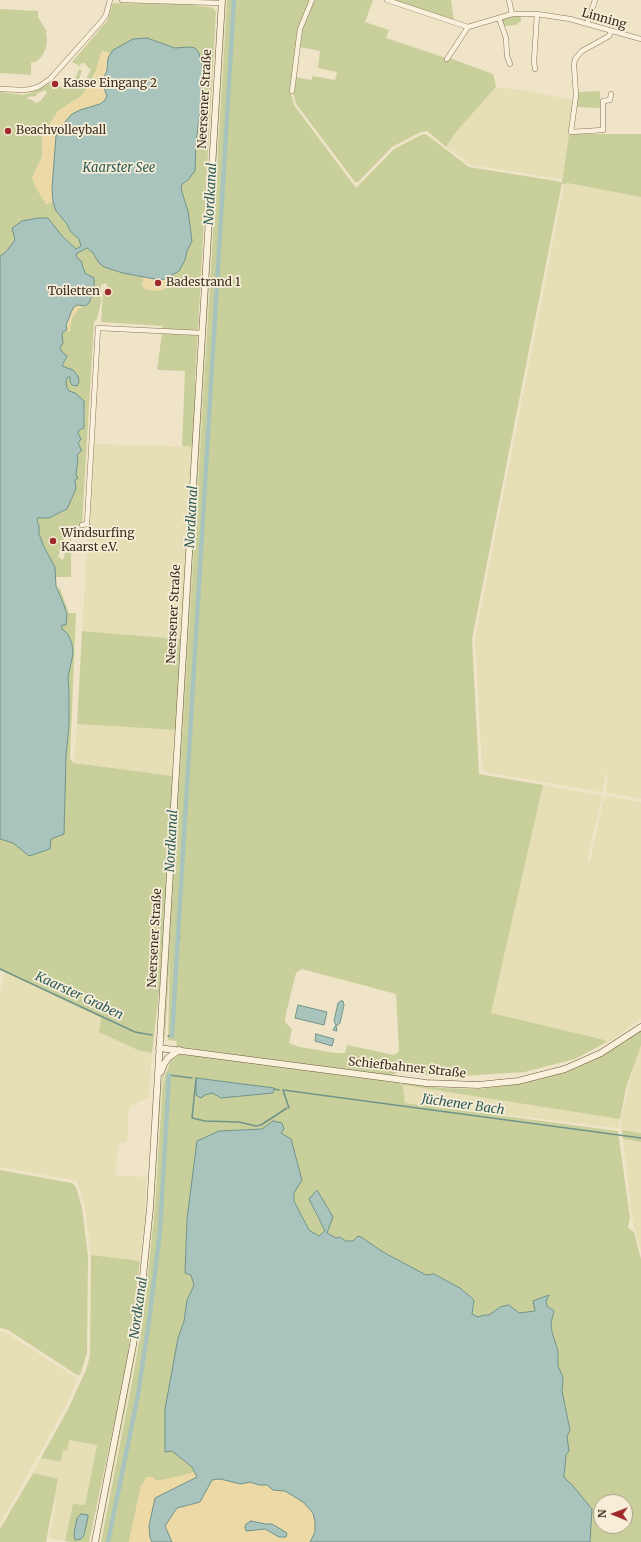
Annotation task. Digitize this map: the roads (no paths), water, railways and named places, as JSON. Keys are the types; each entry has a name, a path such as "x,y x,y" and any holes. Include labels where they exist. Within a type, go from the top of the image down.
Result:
{"main road":[{"name":"Neersener Straße","path":"158,1082 222,2"},
{"name":"Schiefbahner Straße","path":"159,1048 426,1083 478,1085 524,1080 565,1069 601,1053 641,1027"},
{"path":"95,1542 127,1383 139,1310 150,1208 158,1082 165,1061 180,1050"}],"street":[{"path":"0,90 31,89 38,87 50,79 102,22 106,15 110,0"},
{"path":"122,0 222,2"},
{"path":"292,91 300,29 312,0"},
{"path":"387,0 468,27 448,59"},
{"path":"509,0 512,14"},
{"path":"587,24 595,0"},
{"name":"Linning","path":"468,27 512,14 537,14 563,18 641,39"},
{"path":"535,69 534,62 537,14"},
{"path":"499,18 506,38 507,56 510,64"},
{"path":"611,32 609,36 582,52 575,60 576,95 571,132 603,130 603,101 610,100 611,94"},
{"path":"82,525 87,524 98,328 202,333"}],"water":[{"name":"Kaarster See","path":"147,38 175,48 195,48 199,53 202,62 203,88 196,142 195,171 188,180 182,184 181,189 188,211 192,241 179,271 165,279 160,280 123,273 104,267 87,248 76,254 78,259 81,261 85,273 94,278 94,286 96,289 90,299 90,302 85,306 77,305 73,308 66,325 67,329 62,333 63,343 60,348 67,356 62,366 73,370 78,376 79,382 77,386 72,385 70,382 70,377 68,377 66,381 67,388 84,401 84,428 79,430 78,433 81,439 78,443 81,451 77,455 76,475 78,478 75,480 76,489 67,509 49,518 38,518 37,520 39,534 55,567 56,586 67,615 66,625 62,625 62,629 68,634 72,644 73,654 68,677 69,725 66,756 64,834 51,839 50,849 29,856 13,843 0,839 0,256 5,253 15,240 12,228 22,221 38,218 48,218 62,236 76,249 81,246 79,239 70,231 67,224 56,211 53,202 52,188 56,136 72,114 100,104 104,101 107,96 103,85 103,80 107,70 108,58 113,50 133,39"},
{"path":"343,1001 344,1005 340,1023 336,1026 337,1031 333,1030 336,1025 334,1021 338,1003"},
{"path":"298,1005 327,1012 324,1025 295,1018"},
{"path":"316,1034 334,1039 332,1046 315,1041"},
{"path":"196,1078 274,1088 274,1090 273,1093 221,1098 212,1093 201,1098 196,1095"},
{"path":"273,1121 282,1123 284,1129 281,1133 291,1139 302,1180 294,1193 294,1201 309,1230 319,1236 325,1231 309,1199 317,1190 333,1217 327,1233 336,1238 340,1237 346,1241 353,1241 358,1236 361,1237 383,1252 426,1275 434,1274 460,1288 474,1300 472,1314 478,1317 489,1315 500,1307 509,1305 519,1313 535,1311 533,1301 549,1295 546,1301 547,1306 554,1311 551,1323 552,1332 558,1351 558,1366 563,1377 562,1391 570,1430 567,1436 569,1451 566,1455 564,1477 592,1509 590,1542 310,1542 315,1532 315,1522 313,1513 303,1502 285,1491 273,1490 267,1485 259,1485 250,1482 241,1484 220,1479 212,1480 200,1502 177,1508 165,1526 172,1542 152,1542 149,1526 155,1498 197,1477 192,1467 172,1451 165,1452 165,1409 178,1338 184,1321 187,1300 194,1285 191,1275 185,1273 187,1219 197,1141 219,1131 262,1129"},
{"path":"81,1514 88,1515 84,1535 81,1539 75,1540 74,1533 77,1518"},
{"path":"251,1521 272,1524 287,1533 286,1537 279,1537 265,1529 246,1531 246,1524"}],"waterway":[{"name":"Nordkanal","path":"172,1036 234,0"},
{"name":"Kaarster Graben","path":"0,969 135,1032 152,1035"},
{"name":"Jüchener Bach","path":"169,1075 192,1078"},
{"name":"Nordkanal","path":"108,1542 138,1395 150,1314 160,1231 169,1075"},
{"path":"196,1079 192,1118 205,1121 239,1122 256,1126 261,1125 287,1108"},
{"name":"Jüchener Bach","path":"274,1089 279,1090"},
{"name":"Jüchener Bach","path":"289,1108 283,1090 641,1138"}],"place":[{"name":"Kasse Eingang 2","path":"55,84"},
{"name":"Beachvolleyball","path":"8,131"},
{"name":"Badestrand 1","path":"158,283"},
{"name":"Toiletten","path":"108,292"},
{"name":"Windsurfing Kaarst e.V.","path":"53,541"}]}
